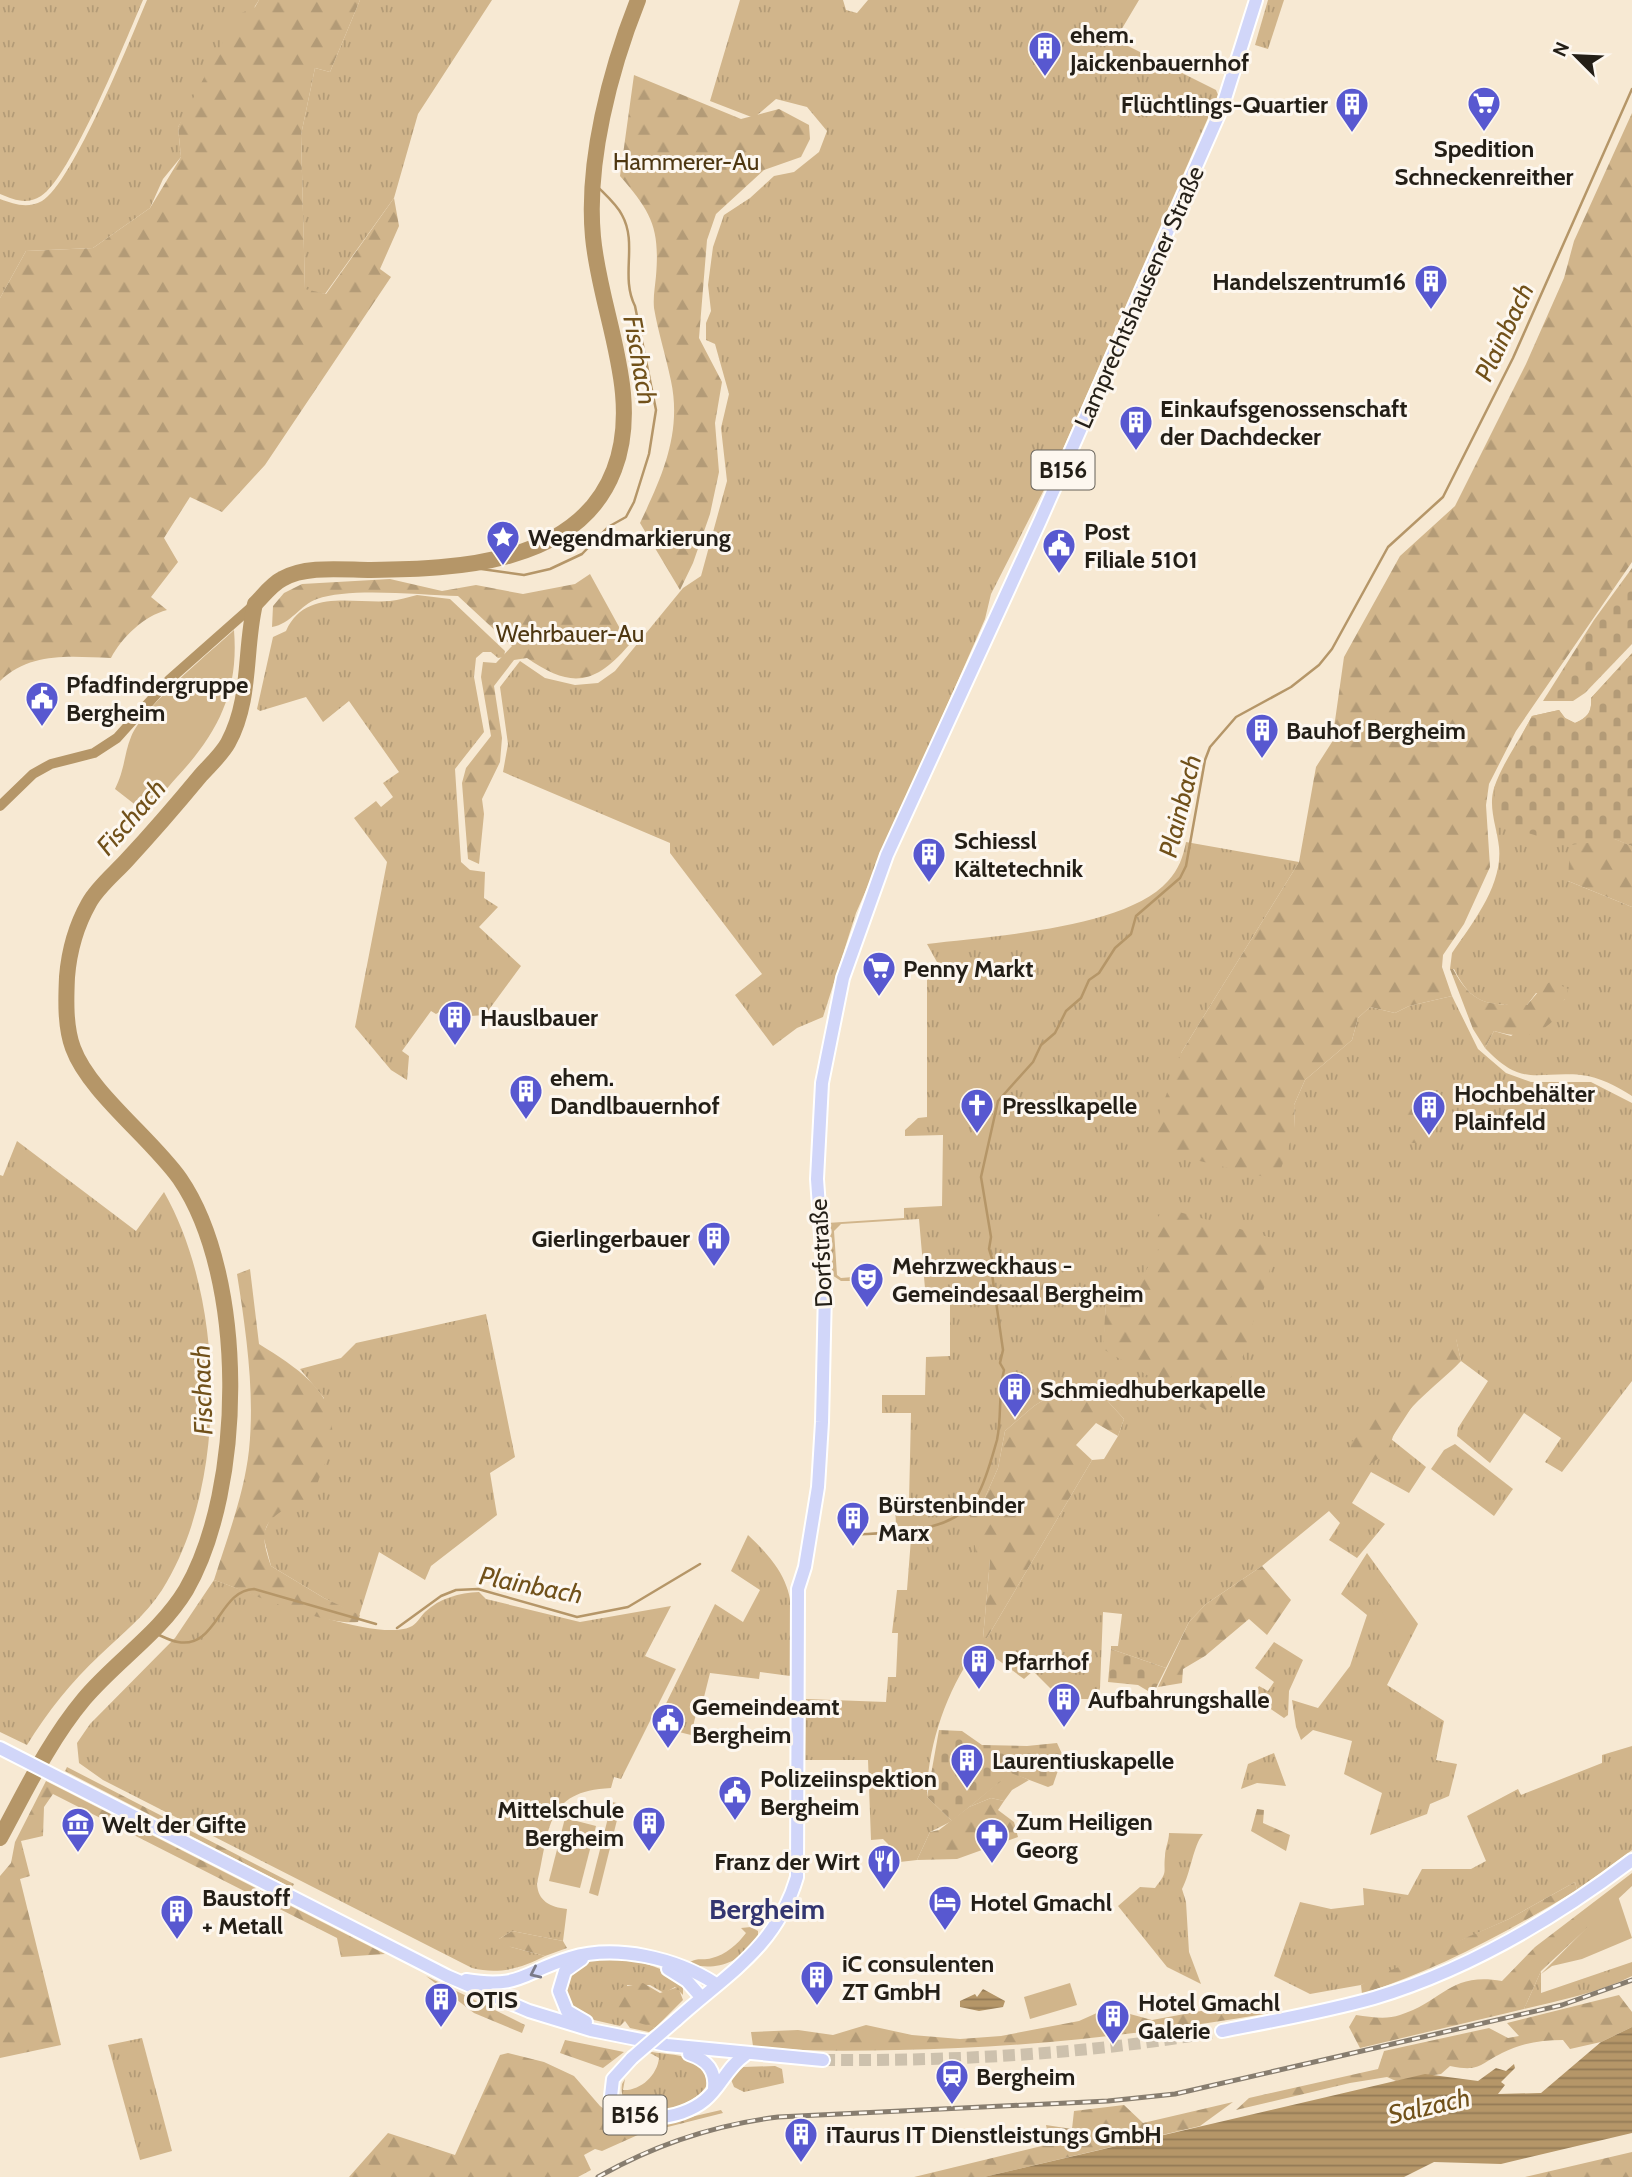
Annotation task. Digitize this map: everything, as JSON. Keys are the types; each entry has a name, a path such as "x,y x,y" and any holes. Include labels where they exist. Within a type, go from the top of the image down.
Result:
{"main road":[{"name":"Lamprechtshausener Straße","path":"857,934 887,855 1040,521 1223,105 1256,0"},
{"name":"Dorfstraße","path":"716,1984 747,1960 774,1931 797,1877 800,1624 807,1581 804,1576 818,1487 822,1422 825,1291 817,1179 822,1083 836,1009 857,934"},
{"path":"0,1748 447,1976 528,2011 615,2035 667,2045 745,2055 823,2060"},
{"path":"1222,2031 1344,2006 1429,1978 1512,1940 1595,1888 1632,1860"},
{"path":"447,1976 494,1984 510,1983 587,1953 619,1951 690,1970 716,1984"},
{"path":"615,2035 573,2016 563,2004 559,1983 573,1963 601,1955 634,1958 678,1974 701,1997"},
{"name":"B156","path":"713,2091 699,2105 670,2115 643,2117 625,2112 615,2103 610,2090 613,2079 632,2058 716,1984"},
{"path":"667,2045 708,2064 714,2077 713,2091"},
{"path":"713,2091 731,2066 745,2055"}],"green space":[{"path":"0,0 143,0 97,106 67,163 41,196 26,201 0,194"},
{"path":"147,0 259,0 178,127 181,157 163,179 150,208 93,248 26,251 0,298 0,199 31,205 42,201 54,189 69,168 100,108"},
{"path":"259,0 360,0 330,72 315,68 301,135 305,289 326,294 394,198 399,226 380,269 391,277 265,465 222,512 190,497 164,538 178,562 151,597 167,610 134,628 111,658 67,657 39,660 12,671 0,681 0,298 26,251 93,248 150,208 181,157 178,127 237,15 255,7"},
{"path":"360,0 492,0 418,114 394,198 325,294 305,290 301,135 315,68 330,72"},
{"path":"740,0 843,0 846,10 857,13 868,0 1139,0 1114,42 1122,43 1216,90 1218,95 1052,474 991,594 985,619 856,913 823,1017 797,1028 773,1046 735,995 762,974 670,853 670,843 503,772 508,744 500,687 520,661 545,678 575,685 598,683 615,671 683,588 701,576 727,481 721,428 729,394 715,344 706,340 706,323 711,311 708,285 713,247 724,215 750,198 774,176 794,172 819,152 827,131 807,107 776,99 754,118 710,101"},
{"path":"1268,0 1284,0 1268,49 1255,45"},
{"name":"Hammerer-Au","path":"634,75 741,119 779,109 809,125 810,139 801,157 764,170 716,214 707,240 699,338 722,382 715,423 719,472 710,514 693,563 680,590 640,523 668,454 674,400 654,308 657,259 655,232 646,211 620,176"},
{"path":"1632,113 1632,562 1516,731 1489,784 1486,805 1490,867 1464,924 1443,955 1442,967 1452,996 1409,1006 1395,1013 1370,1007 1358,1018 1352,1040 1305,1080 1294,1105 1295,1128 1277,1180 1155,1150 1157,1121 1181,1053 1299,862 1316,767 1332,742 1344,657 1400,556 1455,506 1526,364 1564,278 1574,241"},
{"path":"1632,568 1632,644 1585,693 1573,701 1543,701 1594,620"},
{"name":"Wehrbauer-Au","path":"590,574 629,645 604,669 581,678 556,674 527,658 514,660 494,686 502,738 500,762 482,799 484,814 479,864 468,859 462,783 466,768 491,736 481,677 483,662 496,663 512,646 458,596 406,593 331,595 311,602 285,622 272,627 273,606 284,593 302,584 390,579 442,591 476,585 523,594 575,584"},
{"path":"417,595 450,599 505,651 504,657 498,658 491,652 483,652 476,658 474,677 484,732 455,769 461,862 470,870 485,872 484,898 498,907 479,927 521,966 485,1015 471,1016 450,1006 436,1014 431,1011 402,1051 409,1056 407,1080 391,1070 355,1027 387,862 354,818 376,801 381,807 393,797 383,783 399,772 349,701 323,722 306,697 260,711 257,709 273,637 286,631 294,617 305,609 331,601 390,601"},
{"path":"234,630 233,673 223,710 191,761 152,804 142,810 115,789 131,737 149,710"},
{"path":"1632,653 1632,846 1615,839 1568,881 1632,907 1632,1096 1608,1082 1588,1076 1530,1075 1510,1069 1485,1048 1494,1031 1511,1036 1565,999 1536,993 1527,1005 1502,1005 1483,1001 1468,990 1454,969 1450,969 1452,953 1484,903 1496,876 1499,847 1492,795 1506,761 1532,716 1559,710 1565,718 1575,723 1583,719 1590,710 1591,698"},
{"path":"1632,654 1632,846 1615,839 1570,845 1495,824 1494,788 1532,716 1559,710 1565,718 1575,723 1583,719 1590,711 1591,698"},
{"path":"1615,839 1632,846 1632,907 1568,881 1570,845"},
{"path":"1186,842 1299,862 1181,1053 1295,1128 1294,1105 1305,1080 1352,1040 1358,1018 1370,1007 1395,1013 1409,1006 1452,996 1478,1049 1506,1073 1531,1082 1591,1082 1632,1103 1632,1381 1562,1472 1545,1462 1561,1438 1524,1413 1490,1463 1457,1436 1458,1428 1488,1381 1461,1361 1456,1339 1391,1439 1426,1467 1409,1493 1371,1472 1352,1503 1385,1524 1357,1558 1329,1540 1340,1523 1329,1511 1262,1566 1206,1604 1189,1622 1166,1668 1111,1649 1111,1646 1118,1646 1122,1614 1103,1612 1100,1688 1096,1699 1078,1699 1066,1711 1060,1705 1063,1701 1033,1671 1024,1679 979,1646 949,1698 941,1717 931,1757 927,1797 952,1821 930,1832 917,1860 891,1863 888,1844 883,1839 871,1840 868,1760 805,1760 806,1699 886,1702 888,1677 896,1677 898,1633 892,1633 897,1590 907,1590 912,1526 896,1526 895,1503 909,1503 911,1413 882,1413 882,1395 925,1395 926,1357 950,1356 950,1299 926,1300 919,1219 841,1224 834,1231 837,1275 841,1278 853,1277 857,1271 855,1281 841,1281 832,1275 827,1223 904,1218 904,1208 942,1206 943,1135 905,1136 905,1130 918,1118 927,1117 927,974 943,973 927,944 1055,928 1121,910 1148,897 1168,881 1178,867","holes":["1160,1249 1104,1349 1106,1302 1134,1291","1066,1386 1103,1396 1124,1419 1118,1436 1104,1459 1092,1460 987,1638 983,1638 990,1560 970,1514 983,1502 998,1468 1005,1431 1034,1406"]},
{"path":"1450,969 1453,969 1474,996 1491,1003 1527,1005 1544,985 1552,981 1568,989 1565,999 1558,1007 1558,1016 1544,1028 1521,1035 1494,1031 1485,1048 1473,1029"},
{"path":"1432,1097 1444,1108 1440,1112 1436,1109 1414,1112 1415,1132 1423,1134 1424,1143 1404,1143 1402,1109 1410,1100"},
{"path":"17,1141 136,1231 164,1192 184,1235 199,1284 208,1337 211,1391 208,1446 199,1498 184,1547 162,1590 141,1616 70,1686 27,1745 0,1732 0,1175 3,1176"},
{"path":"1165,1208 1279,1240 1240,1365 1206,1410 1103,1349 1106,1301 1134,1290 1159,1249 1151,1226"},
{"path":"250,1269 259,1344 293,1367 320,1392 328,1407 332,1424 331,1444 315,1489 305,1500 281,1511 268,1523 264,1537 267,1555 271,1566 324,1598 360,1615 358,1622 343,1622 306,1614 214,1580 239,1500 249,1450 250,1384 237,1274"},
{"path":"486,1314 515,1457 490,1473 497,1515 431,1566 425,1580 379,1552 359,1616 271,1566 263,1535 324,1398 300,1369 341,1358 356,1343"},
{"path":"1456,1338 1461,1361 1408,1412 1399,1424 1390,1450 1365,1468 1349,1459 1351,1443 1389,1400"},
{"path":"1067,1385 1103,1396 1124,1419 1118,1436 1096,1423 1076,1445 1092,1460 987,1638 983,1638 990,1560 977,1559 970,1514 983,1502 998,1468 1005,1431 1034,1406"},
{"path":"1455,1444 1513,1489 1494,1516 1431,1469 1444,1450"},
{"path":"748,1535 778,1569 786,1584 792,1615 790,1676 760,1672 759,1679 710,1673 704,1697 700,1697 691,1735 655,1726 715,1604 743,1622 760,1590 731,1571"},
{"path":"1367,1553 1418,1624 1387,1685 1444,1721 1436,1760 1457,1764 1449,1796 1430,1804 1427,1814 1370,1835 1382,1793 1344,1774 1352,1741 1313,1730 1301,1740 1292,1700 1318,1708 1350,1666 1367,1615 1341,1594"},
{"path":"1262,1566 1291,1600 1267,1635 1249,1619 1205,1656 1183,1669 1182,1683 1158,1687 1189,1622 1206,1604"},
{"path":"214,1580 343,1623 393,1630 412,1626 425,1612 443,1600 479,1592 486,1599 580,1622 671,1606 645,1656 676,1669 621,1779 614,1777 611,1788 589,1791 573,1797 562,1805 548,1831 537,1884 542,1899 555,1907 567,1909 563,1941 512,1931 499,1939 511,1947 545,1956 510,1969 492,1971 472,1968 103,1780 79,1763 77,1743 90,1724 175,1638"},
{"path":"1392,1591 1416,1623 1400,1655 1378,1602"},
{"path":"1274,1642 1303,1660 1289,1691 1288,1715 1284,1718 1252,1696 1259,1686 1268,1691 1274,1682 1255,1668"},
{"path":"1111,1649 1166,1668 1153,1694 1138,1685 1108,1682"},
{"path":"939,1730 962,1731 982,1745 1027,1746 1057,1743 1063,1756 1053,1785 1048,1787 1011,1773 952,1821 927,1797"},
{"path":"1632,1746 1632,1850 1577,1890 1575,1882 1509,1919 1361,1985 1310,1994 1274,1976 1300,1902 1331,1909 1364,1905 1363,1888 1408,1895 1422,1869 1471,1869 1486,1861 1467,1816 1518,1789 1521,1795 1602,1763 1602,1755"},
{"path":"1274,1753 1286,1786 1257,1783 1241,1789 1248,1764"},
{"path":"67,1767 294,1884 292,1888 65,1771"},
{"path":"1011,1772 1029,1780 1012,1790 1004,1801 991,1798 969,1807"},
{"path":"46,1781 385,1954 341,1957 337,1938 53,1794 44,1807 43,1836 21,1841 30,1876 20,1879 61,2045 0,2058 0,1876 11,1863 15,1842"},
{"path":"991,1798 1004,1801 998,1810 1014,1822 1018,1837 957,1859 917,1860 930,1832 939,1830 969,1807"},
{"path":"612,1802 621,1804 598,1896 589,1893"},
{"path":"1257,1809 1264,1810 1263,1823 1290,1835 1286,1851 1251,1831"},
{"path":"565,1818 596,1826 580,1888 549,1881"},
{"path":"1169,1833 1203,1834 1182,1889 1186,1902 1189,1952 1201,1984 1167,1967 1118,1906 1140,1887 1155,1888 1162,1878"},
{"path":"1632,1873 1632,1886 1541,1971 1524,2009 1360,2048 1349,2027 1356,2015 1395,2017 1427,2003 1458,1984 1484,1979 1502,1981 1535,1947"},
{"path":"1575,1882 1577,1890 1499,1935 1418,1973 1362,1994 1361,1985 1373,1978 1509,1919"},
{"path":"1618,1896 1632,1938 1582,1959 1552,1966 1541,1974"},
{"path":"751,1927 758,1931 758,1940 743,1954 715,1966 687,1964 629,1951 562,1954 612,1948 627,1949 690,1962 722,1954 746,1933 741,1928"},
{"path":"512,1931 563,1941 567,1948 545,1956 499,1944 499,1939"},
{"path":"600,1958 633,1961 665,1971 683,1984 683,1995 675,1987 664,1993 650,1985 627,1985 634,2019 655,2028 649,2032 630,2028 625,2021 620,2026 581,2017 564,1997 567,1973 580,1964"},
{"path":"1632,1962 1632,1976 1619,1982 1579,1996 1524,2009 1541,1971 1541,1993"},
{"path":"426,1976 525,2025 522,2033 474,2013"},
{"path":"643,1983 660,1993 678,1987 683,2000 655,2028 621,2017 612,2005 618,1990"},
{"path":"1070,1983 1077,2005 1030,2019 1024,1997"},
{"path":"1619,1995 1632,2012 1632,2027 1601,2042 1570,2049 1563,2040 1532,2043 1509,2050 1473,2068 1450,2066 1441,2074 1396,2081 1387,2077 1350,2083 1236,2110 1249,2098 1378,2069 1384,2051 1489,2028 1508,2038 1519,2036 1507,2023"},
{"path":"1255,2001 1270,2013 1131,2033 945,2049 826,2051 753,2046 751,2032 798,2030 833,2035 866,2025 912,2035 960,2039 1001,2036 1079,2021 1108,2008 1152,2020"},
{"path":"142,2038 172,2151 140,2160 108,2045"},
{"path":"565,2040 624,2052 603,2068 560,2053"},
{"path":"508,2053 544,2062 574,2076 600,2106 630,2131 721,2110 723,2113 640,2134 602,2151 595,2149 584,2155 591,2170 578,2177 349,2177 388,2133 455,2155 500,2055"},
{"path":"650,2053 686,2057 699,2064 709,2079 703,2090 677,2107 645,2110 632,2106 623,2098 622,2084 625,2079 623,2090 629,2090 647,2081 658,2065 659,2058"},
{"path":"775,2066 782,2069 784,2083 744,2092 734,2087 730,2077 743,2067"},
{"path":"1233,2102 1200,2126 984,2177 914,2177 1050,2144 1046,2125 1072,2129 1074,2111 1124,2105 1143,2123"},
{"path":"1632,2152 1632,2177 1525,2177"}],"water":[{"path":"983,1989 1005,2001 1003,2007 979,2011 960,2007 960,2001 975,1994 977,1997"},
{"name":"Salzach","path":"1632,2027 1632,2133 1501,2164 1434,2162 1404,2177 984,2177 1425,2074 1478,2081 1496,2068 1506,2071 1514,2064 1515,2068 1501,2082 1505,2085 1498,2094 1541,2093 1601,2042"}],"waterway":[{"name":"Fischach","path":"0,1838 39,1766 71,1715 97,1685 164,1620 186,1590 205,1547 219,1497 228,1441 230,1383 227,1325 218,1270 202,1221 180,1179 92,1081 73,1048 66,1004 69,958 77,930 96,892 155,829 228,743 241,709 255,604 275,584 292,575 314,570 439,567 510,555 543,543 573,526 597,502 614,470 622,442 624,413 617,354 593,237 593,178 602,117 618,56 638,0"},
{"name":"Plainbach","path":"848,1535 900,1532 936,1525 952,1519 966,1509 977,1496 997,1440 1004,1370 1000,1363 1003,1350 992,1274 993,1262 989,1249 991,1237 981,1177 998,1101 1033,1062 1041,1045 1055,1033 1066,1011 1081,998 1089,980 1099,973 1115,948 1131,934 1136,916 1180,878 1186,866 1205,760 1210,747 1236,717 1291,687 1319,665 1332,649 1388,547 1443,497 1513,358 1632,89"},
{"path":"467,567 524,575 550,569 582,554 608,527 626,517 634,502 649,454 656,410 629,283 627,226 616,206 593,182"},
{"path":"0,806 33,774 51,764 94,753 117,738 169,680 255,604"},
{"name":"Plainbach","path":"397,1628 441,1596 456,1590 478,1589 577,1617 628,1607 700,1564"},
{"name":"Plainbach","path":"152,1632 175,1641 191,1642 210,1629 233,1599 242,1592 254,1589 376,1624"}],"tunnel":[{"path":"823,2060 1024,2055 1222,2031"}],"railway":[{"path":"598,2177 641,2155 685,2138 730,2125 778,2117 1108,2101 1175,2094 1562,2005 1632,1980"}],"place":[{"name":"ehem. Jaickenbauernhof","path":"1045,78"},
{"name":"Spedition Schneckenreither","path":"1484,133"},
{"name":"Flüchtlings-Quartier","path":"1352,134"},
{"name":"Handelszentrum16","path":"1431,311"},
{"name":"Einkaufsgenossenschaft der Dachdecker","path":"1136,452"},
{"name":"Wegendmarkierung","path":"503,567"},
{"name":"Post Filiale 5101","path":"1059,575"},
{"name":"Pfadfindergruppe Bergheim","path":"42,728"},
{"name":"Bauhof Bergheim","path":"1262,760"},
{"name":"Schiessl Kältetechnik","path":"929,884"},
{"name":"Penny Markt","path":"879,998"},
{"name":"Hauslbauer","path":"455,1047"},
{"name":"ehem. Dandlbauernhof","path":"526,1121"},
{"name":"Presslkapelle","path":"977,1135"},
{"name":"Hochbehälter Plainfeld","path":"1429,1137"},
{"name":"Gierlingerbauer","path":"714,1268"},
{"name":"Mehrzweckhaus - Gemeindesaal Bergheim","path":"867,1309"},
{"name":"Schmiedhuberkapelle","path":"1015,1419"},
{"name":"Bürstenbinder Marx","path":"853,1548"},
{"name":"Pfarrhof","path":"979,1691"},
{"name":"Aufbahrungshalle","path":"1064,1729"},
{"name":"Gemeindeamt Bergheim","path":"668,1750"},
{"name":"Laurentiuskapelle","path":"967,1790"},
{"name":"Polizeiinspektion Bergheim","path":"735,1822"},
{"name":"Mittelschule Bergheim","path":"649,1853"},
{"name":"Welt der Gifte","path":"78,1854"},
{"name":"Zum Heiligen Georg","path":"992,1865"},
{"name":"Franz der Wirt","path":"884,1891"},
{"name":"Hotel Gmachl","path":"945,1932"},
{"name":"Baustoff + Metall","path":"177,1941"},
{"name":"iC consulenten ZT GmbH","path":"817,2007"},
{"name":"OTIS","path":"441,2029"},
{"name":"Hotel Gmachl Galerie","path":"1113,2046"},
{"name":"Bergheim","path":"952,2106"},
{"name":"iTaurus IT Dienstleistungs GmbH","path":"801,2164"}],"district":[{"name":"Bergheim","path":"767,1909"}]}
